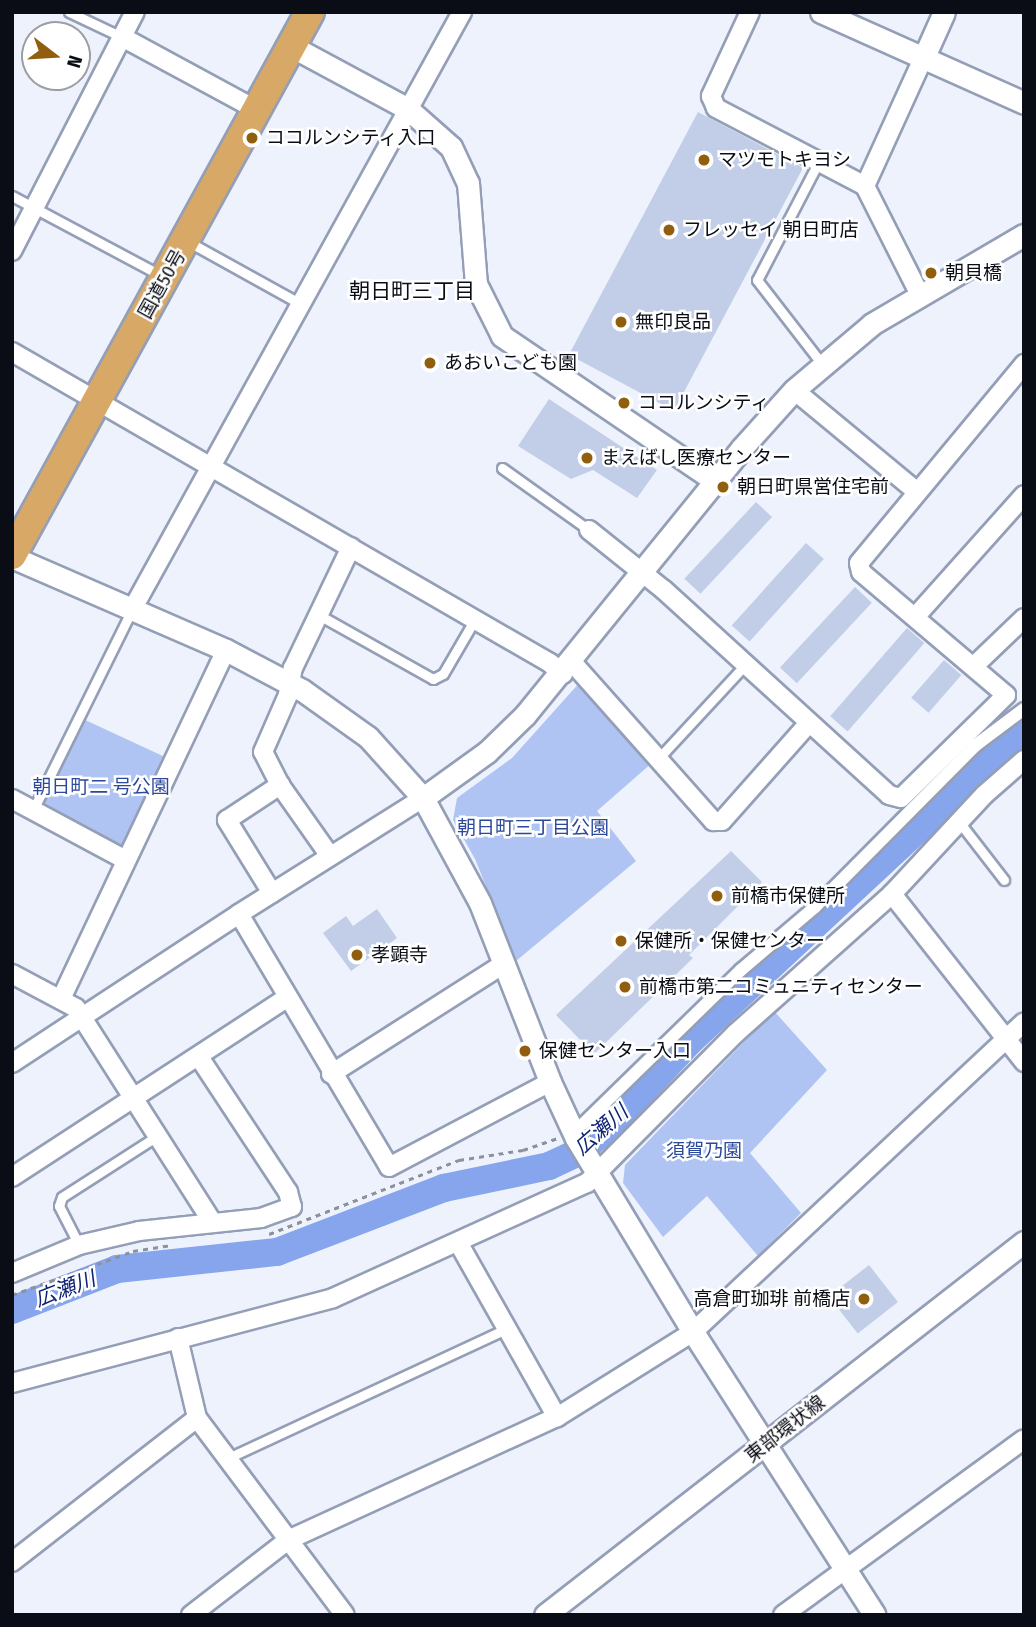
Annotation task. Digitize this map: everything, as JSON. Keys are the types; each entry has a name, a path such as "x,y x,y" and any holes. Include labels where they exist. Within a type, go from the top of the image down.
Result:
{"highway":[{"name":"国道50号","path":"12,556 310,12"}],"street":[{"path":"12,251 135,12"},
{"path":"133,608 462,12"},
{"path":"750,12 711,96 716,108 865,186 919,293"},
{"path":"821,12 1024,103"},
{"path":"865,186 944,12"},
{"path":"122,37 255,109"},
{"path":"291,46 408,109 451,147 468,183 477,284 502,336 715,481"},
{"path":"12,1063 239,914 423,798 487,752 567,668 715,481 794,390 821,364 919,293 1022,238"},
{"path":"12,352 475,619 567,668 713,821 722,821 809,723"},
{"path":"589,530 642,573 888,795 901,798 1006,699 1001,688 858,566 916,491 1024,364"},
{"path":"794,390 916,491"},
{"path":"916,615 1024,495"},
{"path":"330,856 280,785 263,752 319,615 351,547"},
{"path":"12,556 226,650 290,683 368,737 423,798 470,881 550,1083 580,1131 594,1167 693,1332 767,1443 875,1615"},
{"path":"975,665 1024,618"},
{"path":"61,999 226,650"},
{"path":"580,1131 904,821 976,745 1024,709"},
{"path":"12,1383 333,1298 459,1244 587,1183 594,1167 736,1034 892,894 1024,760"},
{"path":"272,893 227,820 280,785"},
{"path":"12,799 126,860"},
{"path":"892,894 1024,1062"},
{"path":"239,914 382,1162 394,1167 550,1083"},
{"path":"331,1074 502,965"},
{"path":"12,974 74,1006 213,1223"},
{"path":"12,1177 287,998"},
{"path":"191,1615 288,1540 557,1417 693,1332 1004,1037 1024,1022"},
{"path":"12,1273 79,1245 138,1231 281,1214 293,1203 199,1057"},
{"name":"東部環状線","path":"545,1615 1024,1242"},
{"path":"459,1244 557,1417"},
{"path":"178,1338 197,1418 345,1615"},
{"path":"12,1562 197,1418"},
{"path":"783,1615 1024,1439"}],"lane":[{"path":"69,12 122,37"},
{"path":"818,161 757,280 821,364"},
{"path":"12,196 166,278"},
{"path":"186,240 301,304"},
{"path":"502,468 589,530"},
{"path":"33,810 133,608"},
{"path":"319,615 433,678 443,674 475,619"},
{"path":"657,760 745,665"},
{"path":"960,823 1004,880"},
{"path":"79,1245 60,1206 62,1197 157,1136"},
{"path":"228,1458 506,1329"}],"green space":[{"name":"朝日町三丁目公園","path":"581,681 653,762 597,811 636,861 516,961 475,859 453,820 457,798 512,758"},
{"name":"朝日町二 号公園","path":"83,719 165,757 125,844 117,847 45,811 44,800"},
{"name":"須賀乃園","path":"774,1011 827,1070 750,1153 801,1213 758,1256 707,1196 663,1237 623,1183 625,1165"}],"building":[{"path":"698,112 803,168 674,411 569,355"},
{"name":"まえばし医療センター","path":"549,399 657,470 637,498 593,470 571,479 518,446"},
{"path":"756,502 772,517 700,594 684,579"},
{"path":"806,543 824,559 750,642 732,625"},
{"path":"855,587 872,603 797,683 780,667"},
{"path":"907,628 924,643 848,731 830,716"},
{"path":"944,660 961,675 929,713 911,698"},
{"name":"前橋市第二コミュニティセンター","path":"731,851 762,882 689,955 693,958 594,1054 556,1015"},
{"name":"孝顕寺","path":"377,909 397,938 351,971 323,933 346,916 353,926"},
{"name":"高倉町珈琲 前橋店","path":"869,1265 898,1302 858,1333 829,1296"}],"waterway":[{"name":"広瀬川","path":"12,1310 117,1269 277,1252 444,1188 549,1166 577,1153 608,1128 692,1039 1024,731"}],"place":[{"name":"ココルンシティ入口","path":"252,138"},
{"name":"マツモトキヨシ","path":"704,160"},
{"name":"フレッセイ 朝日町店","path":"669,230"},
{"name":"朝貝橋","path":"931,273"},
{"name":"無印良品","path":"621,322"},
{"name":"あおいこども園","path":"430,363"},
{"name":"ココルンシティ","path":"624,403"},
{"name":"まえばし医療センター","path":"587,458"},
{"name":"朝日町県営住宅前","path":"723,487"},
{"name":"前橋市保健所","path":"717,896"},
{"name":"保健所・保健センター","path":"621,941"},
{"name":"孝顕寺","path":"357,955"},
{"name":"前橋市第二コミュニティセンター","path":"625,987"},
{"name":"保健センター入口","path":"525,1051"},
{"name":"高倉町珈琲 前橋店","path":"864,1299"}],"district":[{"name":"朝日町三丁目","path":"412,291"}]}
